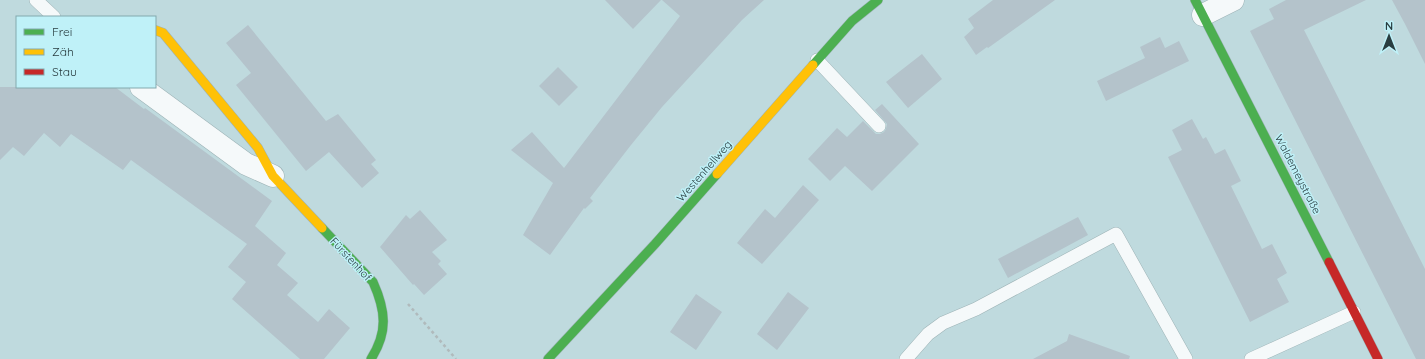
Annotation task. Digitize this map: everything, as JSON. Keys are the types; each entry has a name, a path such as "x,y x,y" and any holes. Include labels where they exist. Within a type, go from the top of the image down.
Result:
{"street":[{"name":"Westenhellweg","path":"548,359 655,244 852,21 878,0"},
{"path":"1199,8 1233,0"},
{"name":"Waldemeystraße","path":"1199,8 1378,359"},
{"name":"Fürstenhof","path":"156,30 163,33 258,148 273,176 372,282 380,295 384,316 383,333 371,359"},
{"name":"Fürstenhof","path":"142,88 246,164 273,176"}],"lane":[{"path":"36,0 53,16"},
{"path":"817,60 880,126"},
{"path":"906,359 928,334 943,323 976,309 1116,234 1186,359"},
{"path":"1251,359 1354,312"}],"path":[{"path":"380,295 399,294 456,359"}],"building":[{"path":"605,0 661,0 633,29"},
{"path":"662,0 764,0 742,20 662,107 590,198 593,201 585,209 584,208 550,255 523,235 553,183 511,150 532,132 564,168 680,16"},
{"path":"993,0 1055,0 976,55 964,37 974,28 968,19"},
{"path":"1286,0 1366,0 1304,30 1425,269 1425,359 1416,359 1250,31 1274,19 1269,9"},
{"path":"1392,0 1425,0 1425,64 1405,24"},
{"path":"248,25 326,121 338,114 376,160 371,164 379,173 362,188 329,152 306,171 236,85 251,73 226,43"},
{"path":"1160,37 1165,48 1179,41 1189,61 1106,101 1097,81 1145,58 1140,47"},
{"path":"922,54 942,79 908,108 886,82"},
{"path":"558,67 578,87 559,106 539,86"},
{"path":"0,87 116,88 272,201 255,226 286,253 277,265 298,283 287,295 318,322 329,309 350,328 324,359 300,359 232,299 246,282 228,267 247,244 131,160 123,170 71,134 60,147 44,133 24,156 13,147 0,160"},
{"path":"882,104 919,144 872,191 845,166 830,181 808,159 837,128 847,137 863,121 876,134 884,132 887,124 875,110"},
{"path":"1192,119 1203,139 1206,137 1215,154 1225,149 1241,181 1231,186 1262,249 1272,244 1287,273 1277,279 1289,302 1250,322 1168,157 1182,150 1172,130"},
{"path":"803,185 819,200 762,264 737,243 765,209 775,218"},
{"path":"420,210 447,240 432,252 441,261 438,264 447,274 424,295 414,284 413,285 380,247 406,215 410,219"},
{"path":"1078,217 1088,235 1008,278 998,259"},
{"path":"788,292 809,308 777,350 757,334"},
{"path":"696,294 722,312 696,350 670,332"},
{"path":"1069,334 1130,356 1129,359 1033,359 1067,341"}],"traffic: fast":[{"path":"813,65 852,21 878,0"},
{"path":"1195,0 1329,262"},
{"path":"548,359 655,244 717,174"},
{"path":"322,228 373,282 381,302 383,312 383,330 371,359"}],"traffic: slow":[{"path":"156,30 163,33 258,148 273,176 322,228"},
{"path":"717,174 813,65"}],"traffic: jam":[{"path":"1329,262 1378,359"}]}
